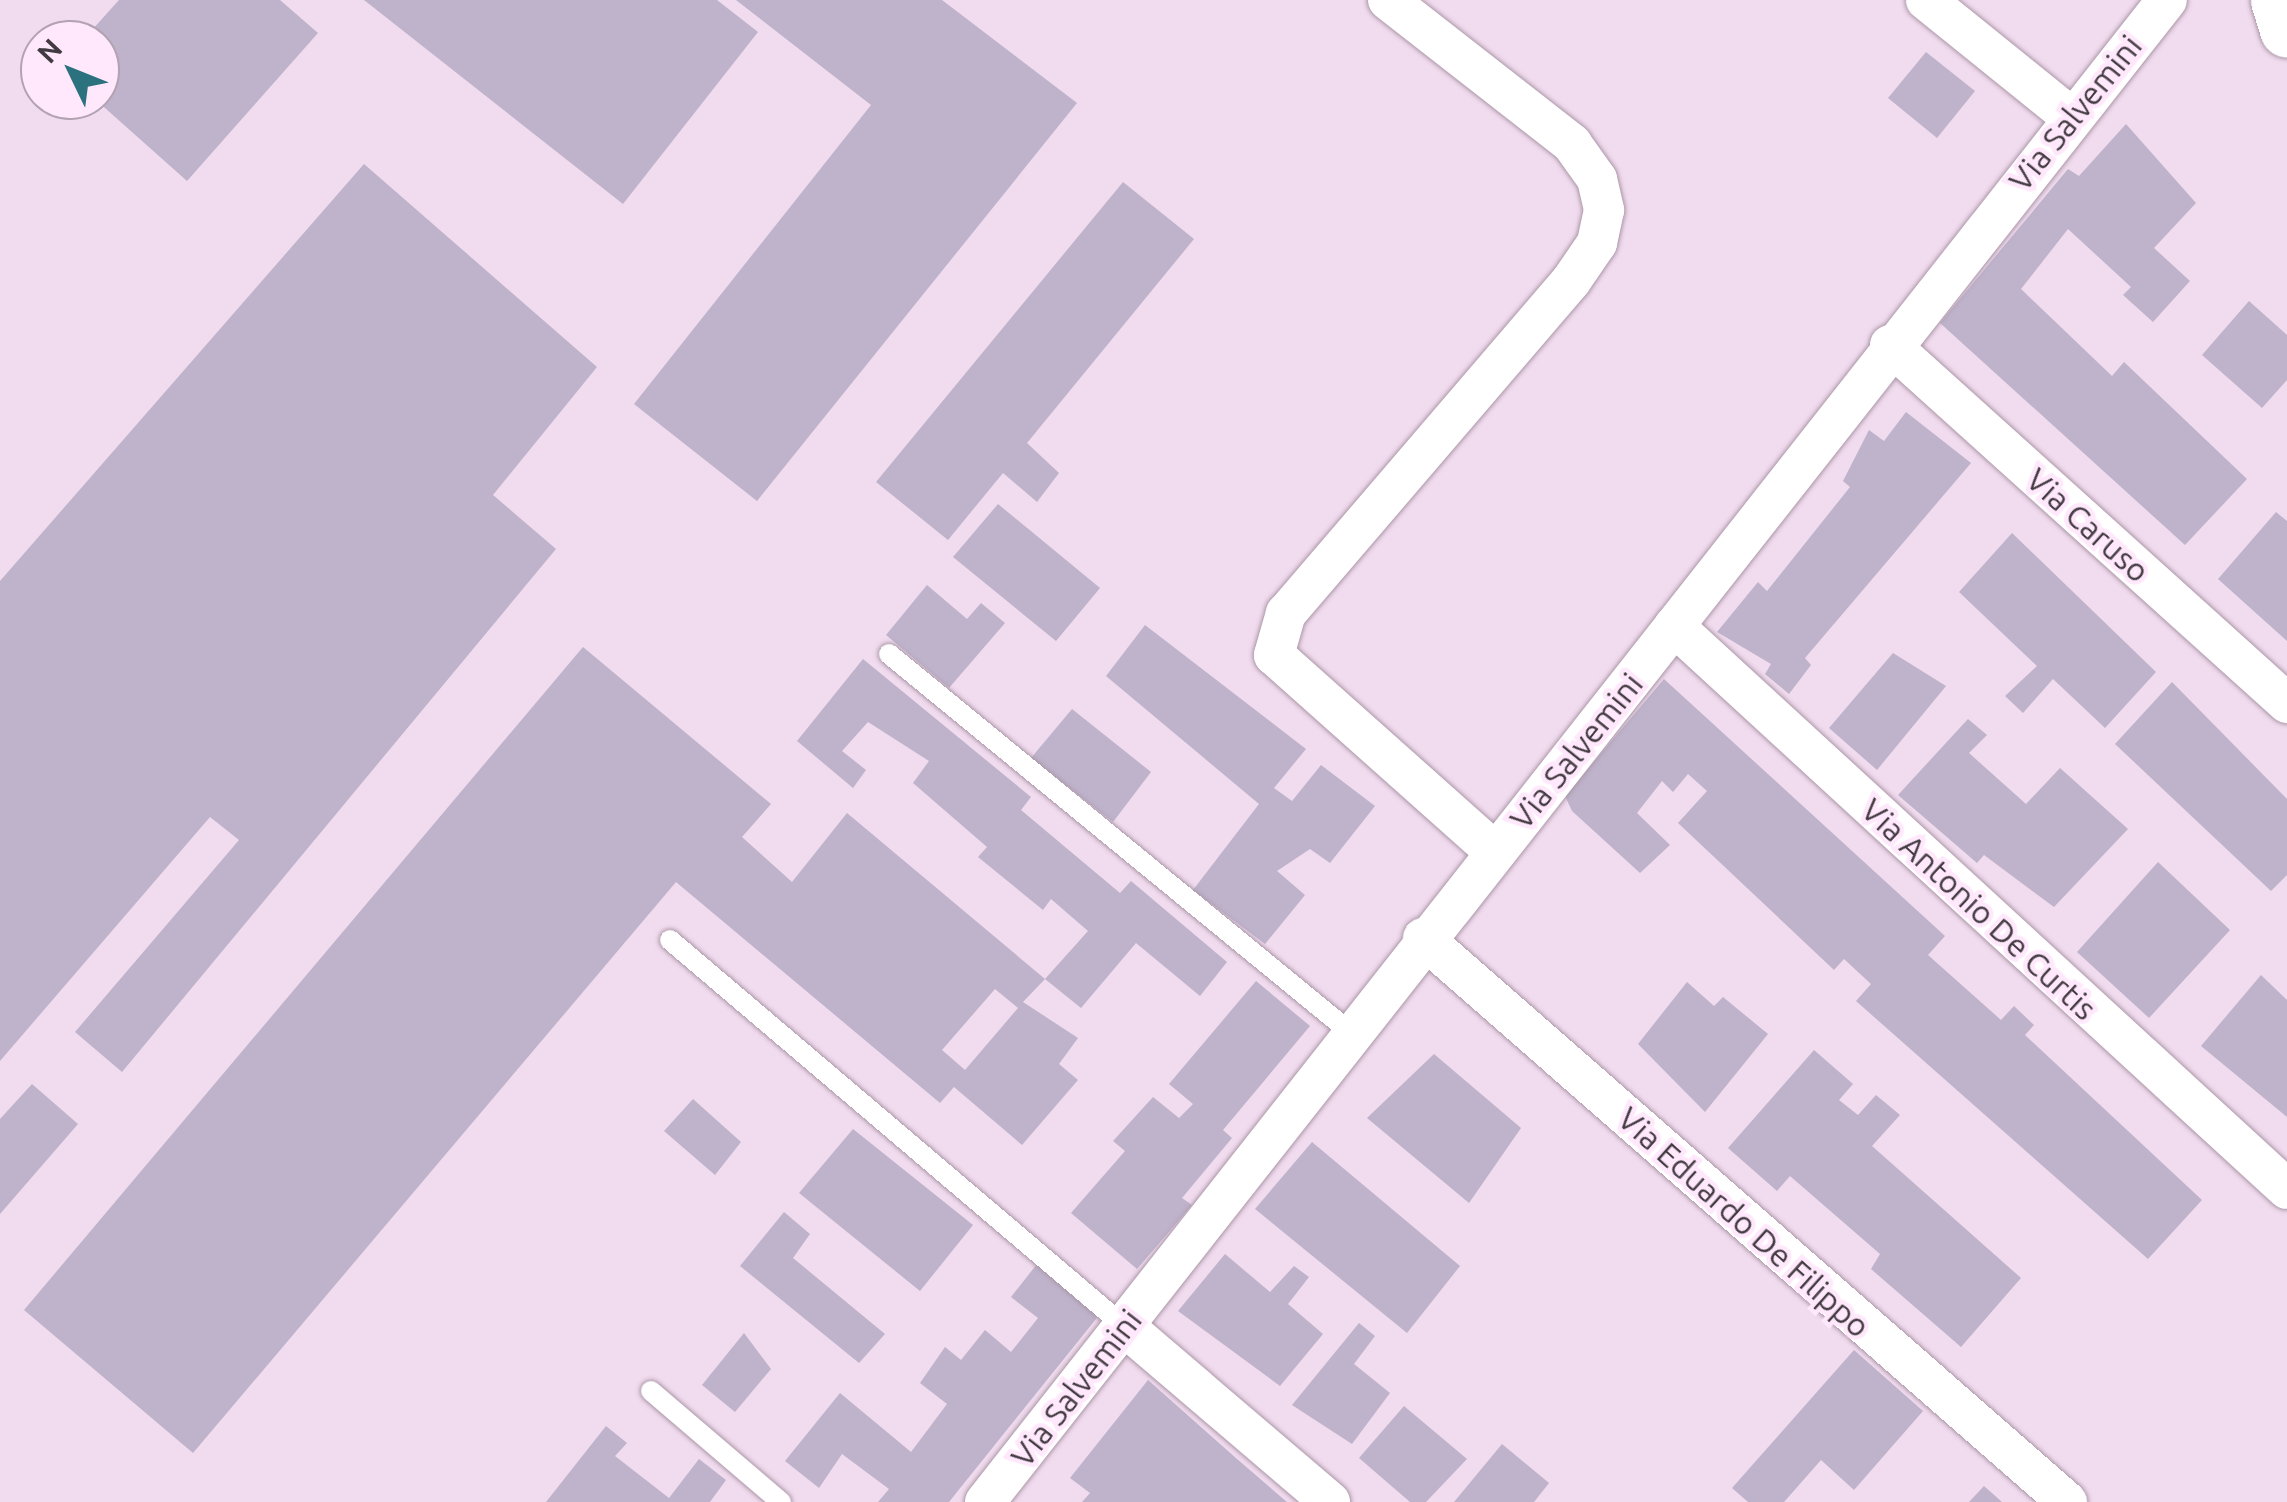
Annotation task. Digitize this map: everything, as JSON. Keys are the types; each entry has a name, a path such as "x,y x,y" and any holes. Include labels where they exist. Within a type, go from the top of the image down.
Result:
{"street":[{"path":"1388,0 1572,144 1597,179 1604,210 1597,243 1571,281 1286,613 1274,655 1494,852"},
{"path":"1926,0 2070,116"},
{"name":"Via Salvemini","path":"985,1502 2070,116 2166,0"},
{"path":"2278,0 2287,30"},
{"name":"Via Caruso","path":"1890,345 2287,704"},
{"name":"Via Antonio De Curtis","path":"1674,626 2287,1188"},
{"name":"Via Eduardo De Filippo","path":"1424,938 2067,1502"},
{"path":"1124,1326 1330,1502"}],"lane":[{"path":"890,654 1350,1032"},
{"path":"670,940 1124,1326"},
{"path":"651,1392 781,1502"}],"building":[{"path":"119,0 280,0 318,33 187,181 118,120 120,20 101,20"},
{"path":"364,0 717,0 758,32 623,204"},
{"path":"736,0 942,0 1077,103 757,501 634,404 871,105"},
{"path":"1926,52 1975,91 1937,138 1888,98"},
{"path":"2126,124 2196,203 2154,248 2190,281 2153,322 2123,295 2131,287 2068,229 2021,289 2112,376 2124,362 2247,479 2185,545 1940,323 2068,169 2079,176"},
{"path":"364,164 597,367 493,495 556,549 122,1072 75,1032 239,840 210,817 0,1061 0,581"},
{"path":"1123,182 1194,239 1027,443 1059,473 1037,502 1003,473 948,540 876,482"},
{"path":"2249,301 2287,335 2287,380 2262,408 2202,355"},
{"path":"1906,412 1971,463 1805,658 1811,665 1789,694 1765,674 1771,664 1717,632 1758,582 1767,591 1850,487 1843,481 1869,430 1884,441"},
{"path":"998,504 1100,588 1056,641 953,557"},
{"path":"2276,512 2287,521 2287,641 2218,579"},
{"path":"2012,533 2156,672 2105,728 2053,679 2023,713 2005,696 2037,666 1959,592"},
{"path":"927,585 967,619 981,603 1005,623 949,688 886,635"},
{"path":"1145,625 1306,749 1274,788 1292,801 1321,765 1375,806 1330,863 1310,849 1277,871 1305,895 1265,944 1193,890 1259,804 1106,676"},
{"path":"583,647 771,804 742,837 792,882 847,813 1045,979 1023,1002 1078,1038 1059,1064 1078,1080 1022,1145 954,1087 940,1103 676,882 193,1453 24,1310","holes":["995,989 1018,1008 965,1070 942,1050"]},
{"path":"1893,653 1946,686 1877,770 1829,728"},
{"path":"863,659 1031,797 1021,810 1120,893 1131,881 1227,962 1200,996 1136,943 1081,1008 1045,979 1088,931 1051,899 1043,910 978,857 987,847 913,783 929,761 868,722 842,751 866,770 853,788 797,741"},
{"path":"1664,679 1945,936 1928,955 2001,1020 2014,1006 2034,1025 2025,1035 2202,1200 2148,1259 1856,1001 1871,984 1844,959 1834,970 1678,823 1707,791 1688,774 1673,792 1662,781 1637,813 1670,845 1640,873 1572,811 1565,796"},
{"path":"2172,682 2287,799 2287,875 2271,891 2115,744"},
{"path":"1072,709 1151,772 1113,822 1031,758"},
{"path":"1968,719 1987,735 1969,753 2026,804 2060,768 2128,829 2054,907 1984,855 1977,863 1898,795"},
{"path":"2158,862 2230,930 2149,1018 2077,952"},
{"path":"2261,975 2287,1000 2287,1117 2201,1046"},
{"path":"1256,981 1310,1026 1223,1130 1232,1138 1182,1198 1192,1205 1137,1269 1071,1213 1125,1151 1113,1141 1153,1097 1179,1118 1193,1104 1169,1084"},
{"path":"1687,982 1714,1006 1723,997 1768,1034 1705,1112 1638,1044"},
{"path":"1814,1050 1853,1084 1839,1100 1858,1115 1876,1095 1900,1115 1872,1146 2021,1278 1961,1347 1871,1269 1880,1254 1790,1176 1777,1191 1728,1148"},
{"path":"1434,1054 1521,1128 1469,1203 1367,1118"},
{"path":"32,1084 78,1124 0,1214 0,1119"},
{"path":"693,1099 741,1142 715,1175 664,1131"},
{"path":"853,1129 973,1225 920,1291 799,1193"},
{"path":"1312,1142 1460,1266 1407,1333 1255,1209"},
{"path":"784,1212 810,1234 793,1258 885,1334 859,1363 740,1266"},
{"path":"1225,1254 1270,1292 1294,1266 1309,1277 1288,1304 1323,1334 1280,1386 1178,1311"},
{"path":"1037,1264 1100,1314 949,1502 878,1502 889,1489 842,1454 819,1488 785,1461 840,1393 911,1452 947,1404 920,1383 945,1347 961,1360 985,1330 1011,1352 1038,1318 1011,1297"},
{"path":"1359,1323 1375,1336 1354,1364 1390,1393 1352,1444 1292,1405"},
{"path":"744,1333 771,1369 735,1412 702,1385"},
{"path":"1854,1350 1923,1411 1854,1490 1821,1460 1784,1502 1748,1502 1732,1488"},
{"path":"1148,1380 1287,1502 1082,1502 1090,1493 1070,1478"},
{"path":"1404,1406 1467,1459 1426,1502 1410,1502 1359,1458"},
{"path":"606,1426 627,1443 615,1456 669,1498 699,1459 726,1480 710,1502 546,1502"},
{"path":"1502,1444 1549,1483 1534,1502 1454,1502"},
{"path":"1984,1486 2002,1502 1969,1502"}]}
